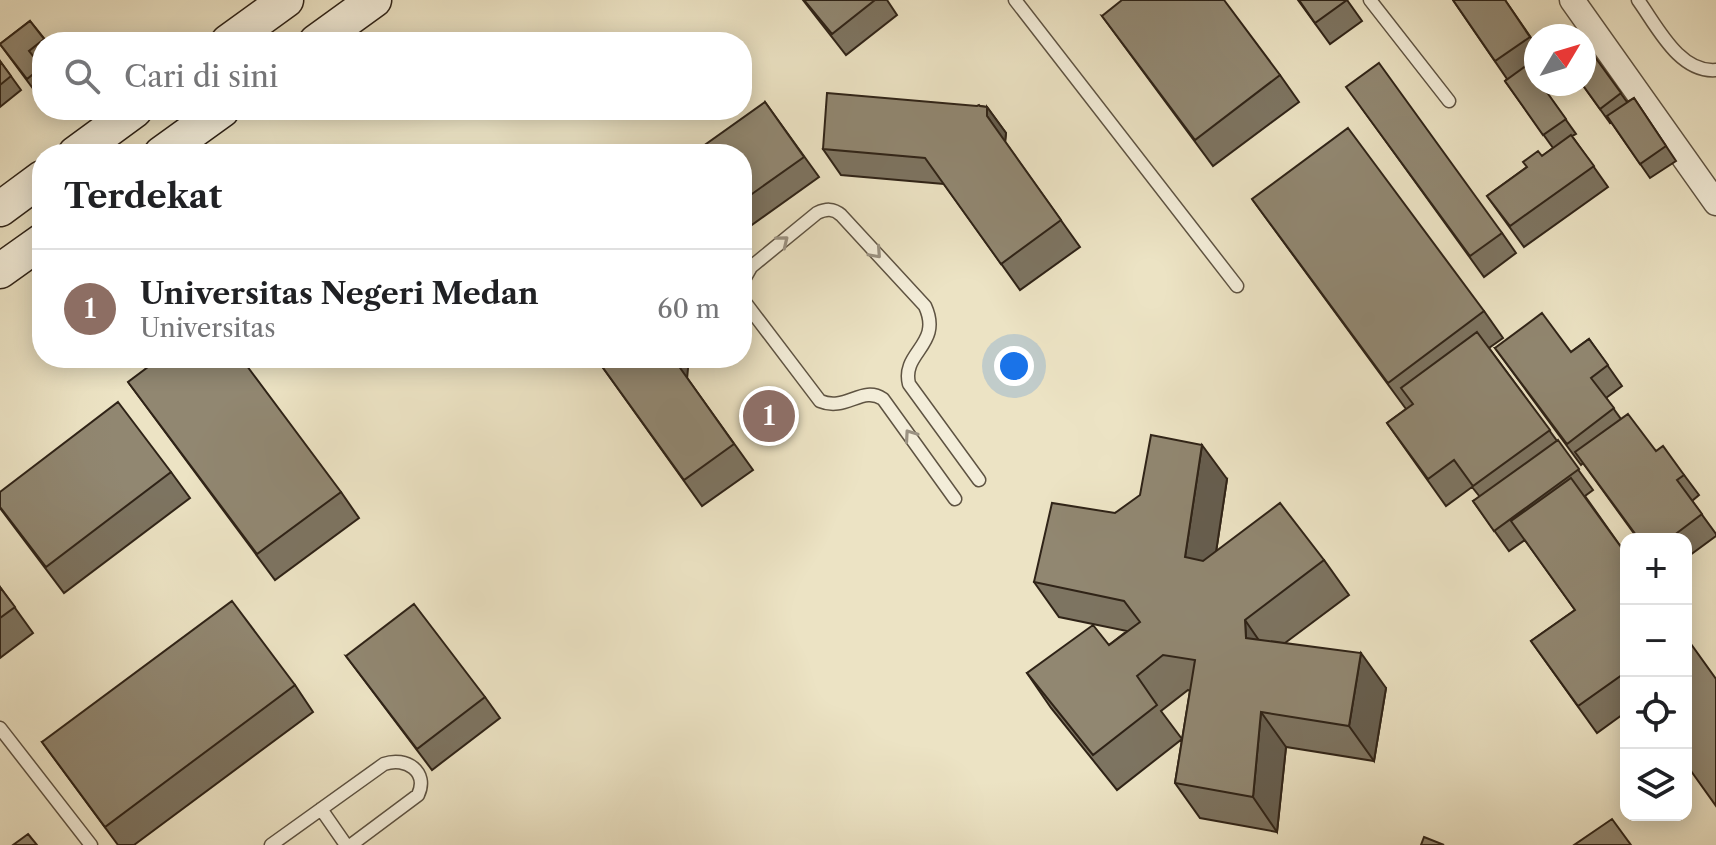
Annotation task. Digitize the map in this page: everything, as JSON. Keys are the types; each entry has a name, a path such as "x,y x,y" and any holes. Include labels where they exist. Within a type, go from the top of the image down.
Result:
{"street":[{"path":"242,32 286,0"},
{"path":"330,32 374,0"},
{"path":"1572,0 1716,203"},
{"path":"89,144 121,120"},
{"path":"175,144 208,120"},
{"path":"0,209 32,185"},
{"path":"0,271 32,248"}],"lane":[{"path":"1015,0 1237,286"},
{"path":"1370,0 1449,101"},
{"path":"1638,0 1685,61 1705,71 1716,70"},
{"path":"752,266 817,213 830,209 841,215 925,306 929,315 929,331 908,369 909,384 979,480"},
{"path":"752,312 820,401 832,405 870,394 879,395 955,499"},
{"path":"0,728 91,845"},
{"path":"271,845 321,809 384,764 399,761 411,766 420,777 418,795 349,845 321,809"}],"building":[{"path":"804,0 875,0 832,34"},
{"path":"1122,0 1224,0 1280,75 1195,140 1102,16"},
{"path":"1299,0 1347,0 1315,23"},
{"path":"1453,0 1505,0 1524,28 1524,41 1495,61"},
{"path":"30,21 39,32 32,32 32,49 29,51 32,55 32,75 27,79 0,44"},
{"path":"1596,59 1621,93 1600,109 1591,96 1596,96"},
{"path":"0,61 11,76 0,85"},
{"path":"1379,63 1502,233 1470,256 1346,87"},
{"path":"1524,67 1524,96 1550,96 1566,119 1543,135 1505,81"},
{"path":"827,93 987,107 987,116 1061,220 1001,264 925,158 823,149"},
{"path":"1634,98 1666,146 1640,164 1607,116"},
{"path":"765,102 804,157 752,194 752,144 706,144 740,120 752,120 752,111"},
{"path":"1348,128 1484,311 1388,383 1252,199"},
{"path":"1571,135 1594,166 1510,226 1487,196 1527,167 1523,162 1538,151 1542,156"},
{"path":"1542,313 1571,352 1589,339 1608,365 1591,378 1614,408 1567,444 1495,348"},
{"path":"1477,332 1550,430 1473,486 1454,460 1428,479 1387,423 1413,404 1401,388"},
{"path":"147,368 248,368 341,492 257,554 128,382"},
{"path":"603,368 680,368 734,444 684,480"},
{"path":"118,402 171,472 46,567 0,507 0,492"},
{"path":"1628,414 1656,451 1663,446 1684,475 1677,480 1702,514 1677,533 1635,533 1575,452"},
{"path":"1151,435 1202,445 1185,557 1203,561 1280,503 1324,560 1245,620 1246,638 1361,653 1349,726 1261,712 1253,797 1175,783 1195,660 1163,655 1137,676 1157,705 1093,755 1027,673 1093,625 1109,645 1140,622 1124,601 1034,582 1052,503 1115,513 1140,495"},
{"path":"1558,440 1579,469 1494,531 1473,501"},
{"path":"1571,478 1620,546 1620,676 1578,706 1531,641 1575,610 1511,521"},
{"path":"0,587 15,607 0,618"},
{"path":"232,601 295,685 105,827 42,742"},
{"path":"414,604 485,697 417,749 346,656"},
{"path":"1692,645 1716,679 1716,806 1692,772"},
{"path":"1612,819 1631,845 1574,845"},
{"path":"28,834 37,845 13,845"},
{"path":"1424,837 1444,845 1421,845"}],"place":[{"name":"Universitas Negeri Medan","path":"769,416"}]}
